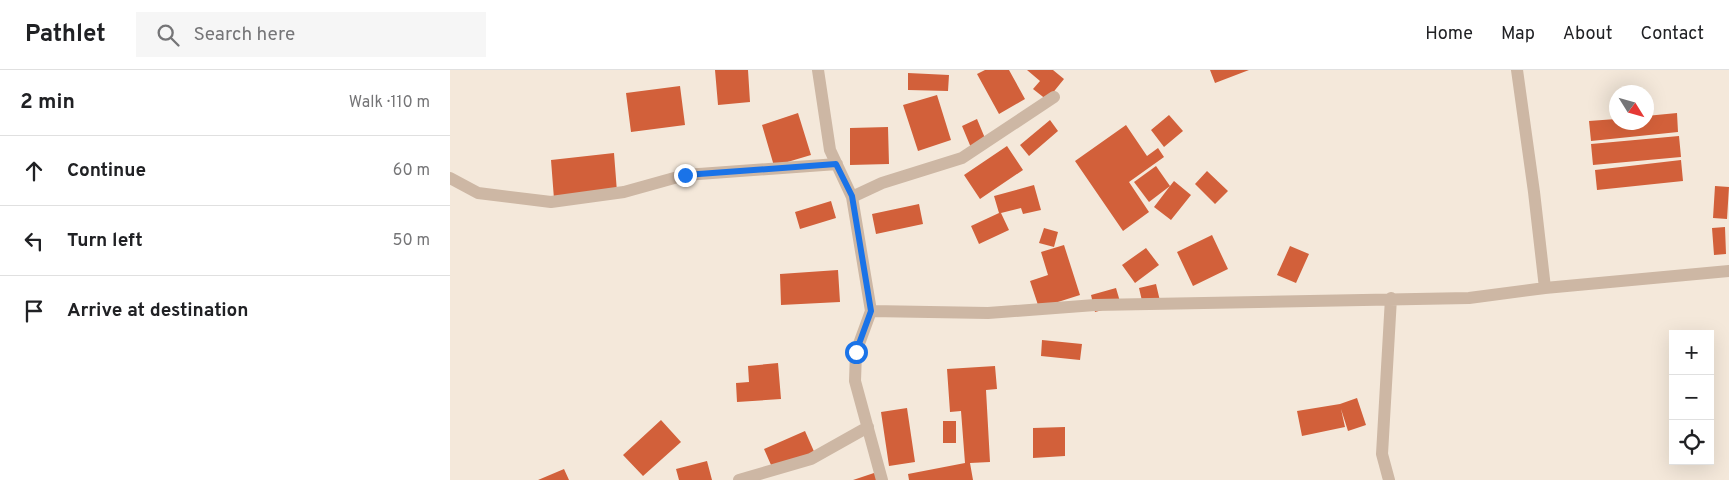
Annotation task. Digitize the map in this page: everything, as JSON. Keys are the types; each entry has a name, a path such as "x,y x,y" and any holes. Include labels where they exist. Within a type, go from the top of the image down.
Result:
{"street":[{"path":"818,70 830,150 852,196 871,311 856,352 855,381 882,480"},
{"path":"1517,70 1545,288"},
{"path":"852,196 882,183 962,158 1054,97"},
{"path":"450,178 478,193 551,202 624,192 685,175 836,164"},
{"path":"871,311 988,313 1095,305 1469,298 1545,288 1729,271"},
{"path":"1389,480 1382,454 1391,298"},
{"path":"739,480 811,458 868,427"}],"building":[{"path":"715,70 748,70 750,102 718,105"},
{"path":"985,70 1009,70 1025,99 999,114 977,74"},
{"path":"1027,70 1053,70 1064,79 1047,100 1033,89 1040,81"},
{"path":"1210,70 1249,70 1215,83"},
{"path":"908,73 949,75 948,91 908,90"},
{"path":"680,86 685,125 631,132 626,93"},
{"path":"937,95 951,140 918,151 903,105"},
{"path":"798,113 811,155 774,166 762,125"},
{"path":"1677,113 1678,132 1591,141 1589,121 1609,120 1609,130 1654,130 1654,115"},
{"path":"1169,115 1183,131 1164,147 1151,130"},
{"path":"977,119 987,143 972,150 962,126"},
{"path":"1050,120 1058,131 1029,156 1020,145"},
{"path":"1126,125 1147,156 1158,148 1164,157 1129,182 1149,212 1123,231 1075,161"},
{"path":"888,127 889,164 850,165 850,128"},
{"path":"1679,136 1681,157 1593,165 1591,144"},
{"path":"1007,146 1023,170 980,199 964,175"},
{"path":"614,153 617,192 554,199 551,160"},
{"path":"1681,160 1683,181 1597,190 1595,170"},
{"path":"1156,166 1170,186 1149,202 1134,182"},
{"path":"1207,171 1228,191 1215,204 1195,184"},
{"path":"1174,181 1191,195 1171,220 1154,207"},
{"path":"1034,185 1041,210 1023,214 1021,208 1001,213 1009,230 979,244 971,226 999,213 994,196"},
{"path":"1715,186 1729,187 1727,219 1713,218"},
{"path":"831,201 836,218 800,229 795,212"},
{"path":"919,204 923,224 876,234 872,214"},
{"path":"1725,227 1726,254 1714,255 1712,228"},
{"path":"1044,228 1058,232 1054,247 1039,243"},
{"path":"1212,235 1228,269 1193,286 1177,252"},
{"path":"1064,245 1080,295 1039,308 1030,281 1048,275 1041,252"},
{"path":"1290,246 1309,254 1296,283 1277,275"},
{"path":"1146,248 1159,265 1135,283 1122,265"},
{"path":"838,270 840,302 781,305 780,274"},
{"path":"1156,284 1160,301 1143,305 1139,288"},
{"path":"1116,288 1121,305 1095,312 1091,295"},
{"path":"1042,340 1082,344 1080,360 1041,356"},
{"path":"778,363 781,399 737,402 736,383 749,382 748,366"},
{"path":"995,366 997,389 986,390 990,462 970,463 973,480 909,480 908,474 965,463 961,411 950,412 947,369"},
{"path":"1357,398 1366,425 1348,431 1341,409 1345,427 1302,436 1297,411 1340,404"},
{"path":"907,408 915,462 889,466 881,412"},
{"path":"661,420 681,442 643,476 623,455"},
{"path":"943,421 956,421 956,443 943,443"},
{"path":"1065,427 1065,456 1033,458 1033,428"},
{"path":"805,431 816,456 775,474 764,449"},
{"path":"707,461 712,480 679,480 676,469"},
{"path":"564,469 569,480 538,480"},
{"path":"877,472 879,480 853,480"}],"route":[{"path":"685,175 836,164 852,196 871,311 856,352"}]}
